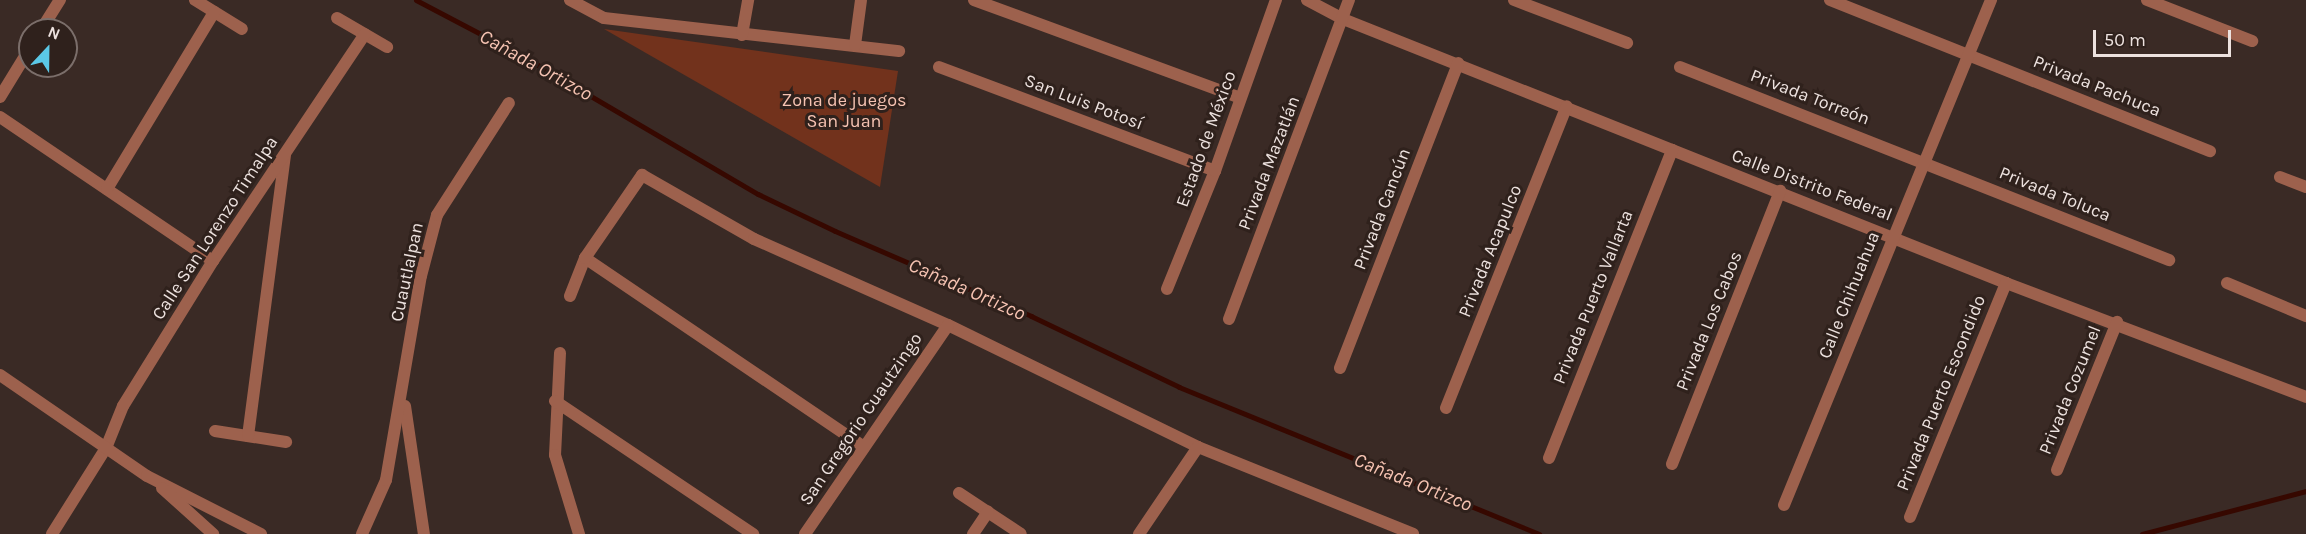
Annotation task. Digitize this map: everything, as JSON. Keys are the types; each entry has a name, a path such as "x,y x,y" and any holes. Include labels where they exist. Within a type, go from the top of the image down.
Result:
{"street":[{"path":"49,18 60,0"},
{"path":"195,0 242,29"},
{"path":"570,0 604,18 899,51"},
{"path":"742,35 748,0"},
{"path":"855,45 861,0"},
{"path":"974,0 1240,98"},
{"name":"Estado de México","path":"1167,289 1215,171 1276,0"},
{"name":"Calle Distrito Federal","path":"1307,0 1343,19 1567,106 1671,150 1892,235 2006,283 2117,322 2306,397"},
{"name":"Privada Mazatlán","path":"1229,320 1349,0"},
{"path":"1514,0 1627,43"},
{"name":"Privada Pachuca","path":"1830,0 2210,151"},
{"name":"Calle Chihuahua","path":"1784,506 1892,235 1927,161 1991,0"},
{"path":"2147,0 2252,41"},
{"path":"107,189 214,12"},
{"path":"337,18 387,47"},
{"name":"Calle San Lorenzo Timalpa","path":"52,534 106,448 123,406 213,261 364,34"},
{"name":"Privada Cancún","path":"1340,368 1458,63"},
{"name":"San Luis Potosí","path":"939,67 1215,171"},
{"name":"Privada Torreón","path":"1680,67 1927,161"},
{"path":"0,97 18,68"},
{"name":"Cuautlalpan","path":"403,396 421,276 437,215 508,103"},
{"name":"Privada Acapulco","path":"1446,408 1567,106"},
{"path":"0,117 213,261"},
{"name":"Privada Puerto Vallarta","path":"1549,458 1671,150"},
{"path":"248,436 285,152"},
{"name":"Privada Toluca","path":"1927,161 2169,260"},
{"path":"570,296 585,258 642,175 754,239 948,325 1198,447 1413,534"},
{"path":"2280,177 2306,187"},
{"name":"Privada Los Cabos","path":"1672,464 1780,191"},
{"path":"585,258 864,447"},
{"name":"Privada Puerto Escondido","path":"1910,517 2006,283"},
{"path":"2227,283 2306,316"},
{"name":"Privada Cozumel","path":"2057,470 2117,322"},
{"name":"San Gregorio Cuautzingo","path":"805,534 948,325"},
{"path":"560,353 555,401 555,455 579,534"},
{"path":"0,375 147,476 213,534"},
{"path":"362,534 386,480 403,396"},
{"path":"403,396 424,534"},
{"path":"555,401 753,534"},
{"path":"215,431 286,442"},
{"path":"1140,534 1198,447"},
{"path":"147,476 261,534"},
{"path":"959,493 1021,534"},
{"path":"973,534 988,512"}],"green space":[{"name":"Zona de juegos San Juan","path":"604,29 898,71 880,187"}],"waterway":[{"name":"Cañada Ortizco","path":"416,0 519,54 758,194 835,231 1031,316 1179,387 1539,534"},
{"name":"Cañada Ortizco","path":"2142,534 2306,491"}]}
